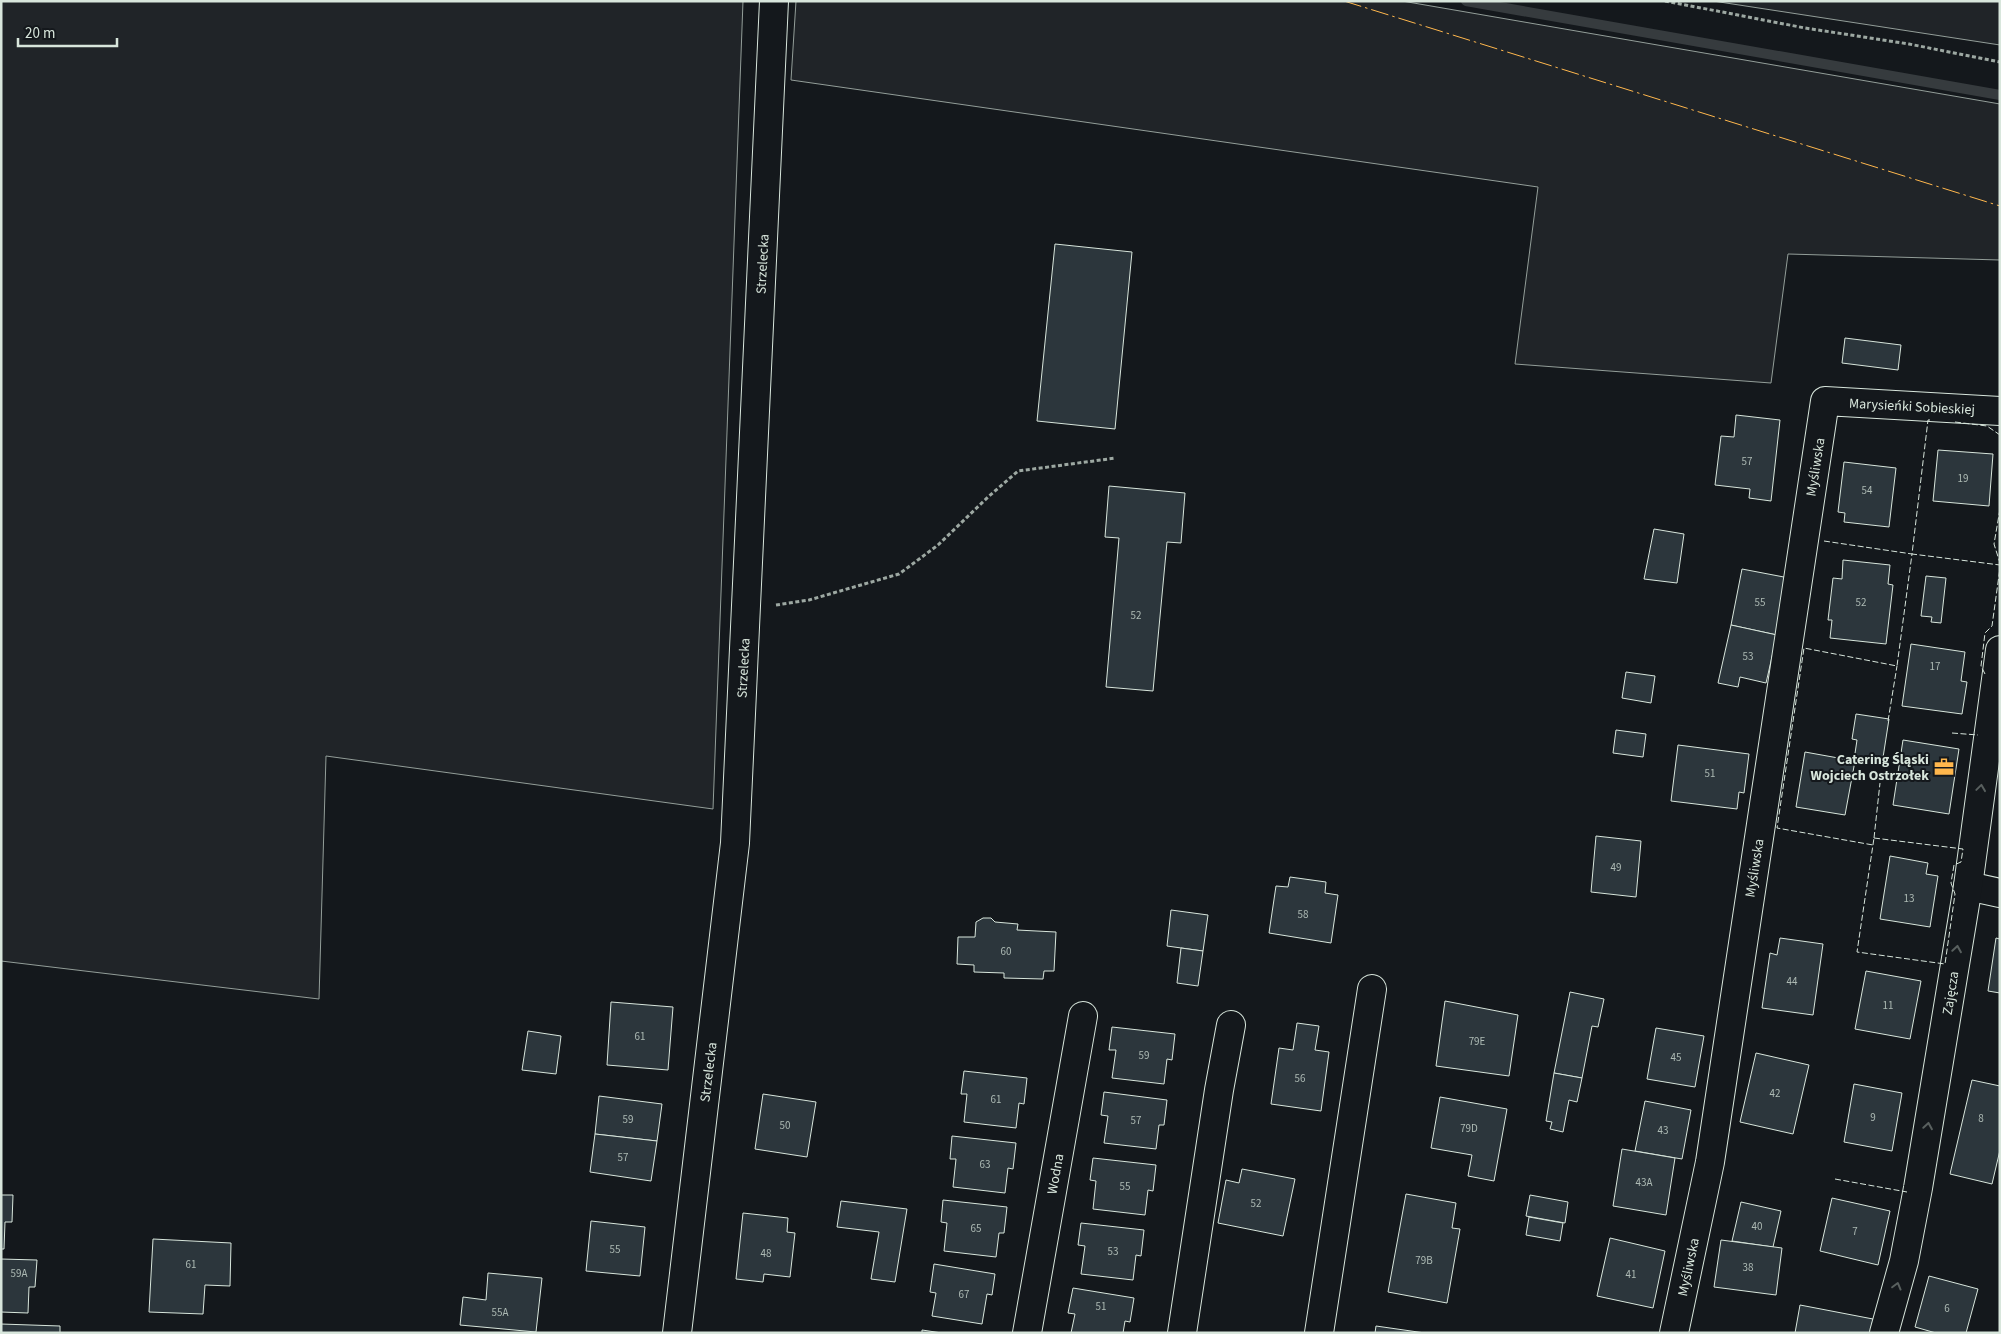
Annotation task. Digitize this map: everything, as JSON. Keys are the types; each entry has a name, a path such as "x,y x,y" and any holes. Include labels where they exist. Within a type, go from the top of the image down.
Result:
{"street":[{"name":"Strzelecka","path":"677,1333 735,843 774,1"},
{"name":"Marysieńki Sobieskiej","path":"1825,401 2000,411"},
{"name":"Myśliwska","path":"1674,1333 1710,1162 1825,401"},
{"name":"Zajęcza","path":"1884,1333 1904,1261 1918,1188 1968,886 2000,650"},
{"path":"1968,886 2000,893"},
{"path":"1319,1333 1372,989"},
{"name":"Wodna","path":"1027,1333 1083,1016"},
{"path":"1182,1333 1219,1090 1231,1025"}],"path":[{"path":"1665,1 2000,62"},
{"path":"746,610 810,600 898,574 938,545 1018,471 1116,458"}],"shaded area":[{"path":"1,1 743,1 713,809 326,756 319,999 1,961"},
{"path":"796,1 1402,1 2000,104 2000,260 1788,254 1771,383 1515,364 1538,187 791,80"},
{"path":"1713,1 2000,1 2000,45"}],"building":[{"path":"1055,244 1132,252 1115,429 1037,421"},
{"path":"1845,338 1901,345 1898,370 1842,363"},
{"path":"1736,415 1780,420 1771,501 1749,498 1750,489 1715,485 1721,436 1734,437"},
{"path":"1938,450 1993,454 1989,506 1933,501"},
{"path":"1844,462 1896,468 1889,527 1844,522 1845,513 1838,512"},
{"path":"1109,486 1185,493 1181,543 1167,542 1153,691 1106,687 1119,538 1105,537"},
{"path":"1654,529 1684,534 1677,583 1644,579"},
{"path":"1843,560 1890,565 1888,584 1893,585 1886,644 1830,638 1832,620 1828,620 1833,578 1842,579"},
{"path":"1742,569 1789,578 1777,635 1731,625"},
{"path":"1926,576 1946,578 1941,623 1931,622 1932,617 1921,616"},
{"path":"1731,625 1777,635 1766,683 1740,677 1738,687 1718,683"},
{"path":"1911,644 1965,652 1961,681 1967,682 1962,714 1902,706"},
{"path":"1626,672 1655,676 1651,703 1622,698"},
{"path":"1856,714 1889,719 1882,764 1854,760 1857,740 1852,739"},
{"path":"1616,730 1646,734 1643,757 1613,753"},
{"path":"1903,740 1959,749 1949,814 1893,805"},
{"path":"1678,745 1749,754 1744,793 1739,792 1737,809 1671,801"},
{"path":"1805,752 1855,761 1845,815 1796,807"},
{"path":"1596,836 1641,841 1636,897 1591,892"},
{"path":"1890,856 1928,863 1926,874 1938,876 1930,927 1880,919"},
{"path":"1290,877 1326,882 1325,893 1338,895 1331,943 1269,933 1276,886 1288,887"},
{"path":"1171,910 1208,915 1203,951 1167,946"},
{"path":"983,918 991,918 995,922 1018,924 1017,930 1056,932 1054,971 1044,971 1043,979 1004,978 1004,973 974,972 974,965 957,964 958,937 975,937 976,922"},
{"path":"1780,938 1823,944 1813,1015 1762,1008 1770,953 1777,955"},
{"path":"1996,938 2000,939 2000,993 1988,991"},
{"path":"1181,948 1203,951 1198,986 1177,983"},
{"path":"1866,971 1921,981 1910,1039 1855,1029"},
{"path":"1570,992 1604,999 1598,1027 1592,1026 1582,1078 1554,1073"},
{"path":"1445,1001 1518,1015 1509,1076 1436,1066"},
{"path":"611,1002 673,1007 668,1070 607,1065"},
{"path":"1297,1023 1319,1026 1315,1050 1329,1052 1321,1111 1271,1104 1279,1048 1293,1050"},
{"path":"1112,1027 1175,1034 1172,1060 1167,1059 1164,1084 1112,1078 1116,1050 1109,1050"},
{"path":"1656,1028 1704,1036 1695,1087 1647,1079"},
{"path":"528,1031 561,1036 556,1074 522,1070"},
{"path":"1756,1053 1809,1065 1793,1134 1740,1122"},
{"path":"964,1071 1027,1078 1024,1104 1019,1103 1016,1128 964,1122 967,1094 961,1094"},
{"path":"1554,1073 1582,1078 1577,1102 1569,1100 1563,1132 1550,1129 1552,1122 1546,1121"},
{"path":"1972,1080 2000,1086 2000,1150 1992,1184 1950,1174"},
{"path":"1854,1084 1902,1093 1892,1151 1844,1142"},
{"path":"1104,1092 1167,1100 1164,1125 1159,1125 1156,1149 1104,1143 1108,1116 1101,1115"},
{"path":"763,1094 816,1102 807,1157 755,1149"},
{"path":"599,1096 662,1104 657,1141 595,1134"},
{"path":"1440,1097 1507,1109 1494,1181 1468,1176 1472,1155 1431,1148"},
{"path":"1645,1101 1691,1110 1682,1159 1635,1151"},
{"path":"595,1134 657,1141 651,1181 590,1172"},
{"path":"952,1136 1016,1143 1013,1169 1008,1168 1005,1193 953,1187 956,1159 950,1159"},
{"path":"1622,1149 1675,1158 1666,1215 1613,1206"},
{"path":"1093,1158 1156,1165 1153,1191 1148,1190 1145,1215 1093,1209 1096,1181 1090,1180"},
{"path":"1242,1169 1295,1179 1283,1236 1218,1223 1226,1180 1239,1183"},
{"path":"1406,1194 1456,1203 1452,1228 1460,1229 1447,1303 1388,1292"},
{"path":"1,1195 13,1195 12,1222 5,1222 4,1249 1,1249"},
{"path":"1530,1195 1568,1202 1565,1223 1526,1216"},
{"path":"1832,1198 1890,1211 1878,1265 1820,1251"},
{"path":"943,1200 1007,1207 1004,1233 999,1233 996,1257 944,1251 947,1223 941,1222"},
{"path":"841,1201 907,1209 895,1282 871,1279 879,1232 837,1227"},
{"path":"1741,1202 1781,1211 1773,1247 1732,1241"},
{"path":"743,1213 788,1218 787,1232 795,1233 790,1277 764,1274 763,1282 736,1279"},
{"path":"1529,1217 1563,1223 1560,1241 1526,1235"},
{"path":"591,1221 645,1227 640,1276 586,1271"},
{"path":"1081,1223 1144,1230 1141,1256 1136,1255 1133,1280 1081,1274 1085,1246 1078,1245"},
{"path":"1610,1238 1665,1251 1653,1308 1597,1296"},
{"path":"153,1239 231,1243 230,1286 205,1285 203,1314 149,1312"},
{"path":"1721,1240 1782,1248 1776,1295 1714,1287"},
{"path":"1,1259 37,1260 35,1287 29,1287 28,1313 1,1312"},
{"path":"934,1264 995,1274 992,1295 987,1294 982,1324 932,1316 936,1293 930,1292"},
{"path":"488,1273 542,1278 536,1332 460,1325 463,1297 486,1300"},
{"path":"1929,1276 1978,1289 1966,1333 1936,1333 1915,1327"},
{"path":"1073,1288 1134,1298 1130,1322 1125,1321 1123,1333 1071,1333 1075,1314 1068,1313"},
{"path":"1800,1305 1873,1319 1870,1333 1795,1333"},
{"path":"1,1324 60,1326 60,1333 1,1333"},
{"path":"1376,1326 1425,1333 1375,1333"},
{"path":"922,1330 942,1333 922,1333"}],"waterway":[{"path":"1466,1 2000,95"}],"fence":[{"path":"1930,420 1928,420 1912,554 2000,565"},
{"path":"1955,422 1987,426 2000,435"},
{"path":"2000,509 1994,544 2000,563"},
{"path":"1824,541 1912,554 1897,666 1804,648 1777,828 1873,845"},
{"path":"1985,674 1981,666 1985,633 1992,626 2000,568"},
{"path":"1888,721 1897,666"},
{"path":"1952,733 1978,735"},
{"path":"1874,838 1880,783"},
{"path":"1874,838 1963,849 1961,862 1954,865 1951,883 1955,894 1945,964 1857,952 1874,838"},
{"path":"1835,1179 1907,1192"}],"power":[{"path":"1344,1 2000,206"}],"place":[{"name":"Catering Śląski Wojciech Ostrzołek","path":"1944,767"}]}
